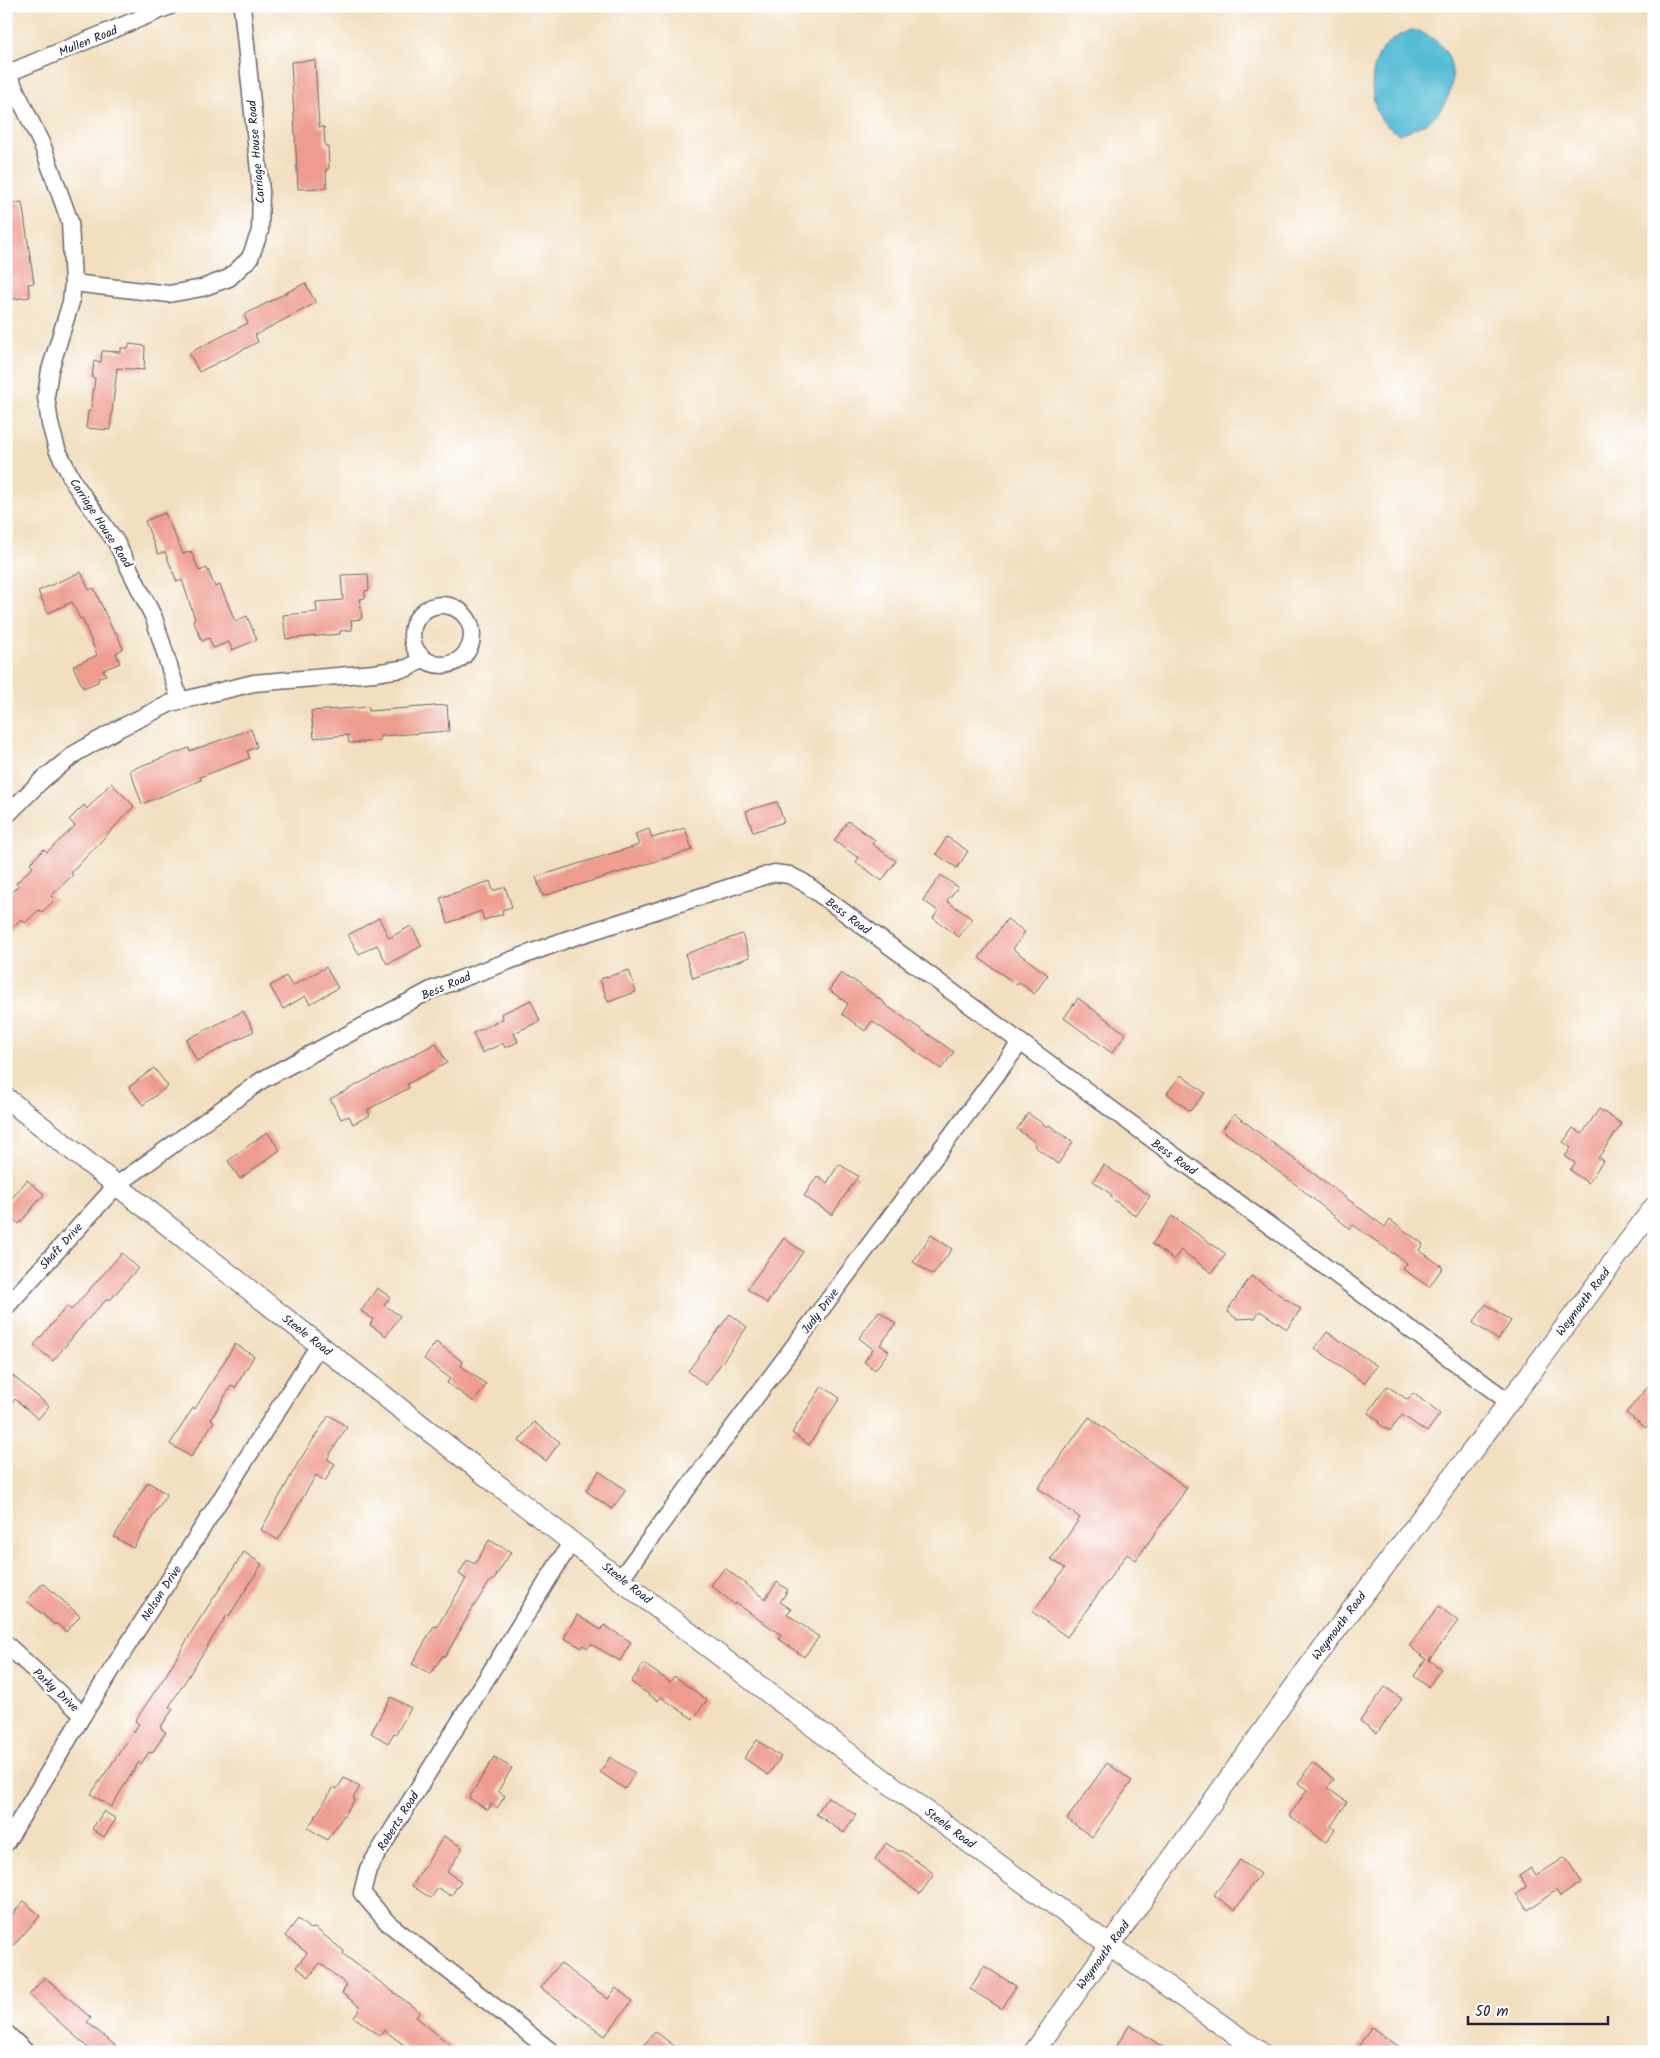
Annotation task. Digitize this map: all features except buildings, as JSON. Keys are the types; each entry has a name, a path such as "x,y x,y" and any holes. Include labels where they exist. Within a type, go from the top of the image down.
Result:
{"street":[{"name":"Mullen Road","path":"7,74 170,6"},
{"name":"Carriage House Road","path":"73,283 169,294 202,288 229,278 250,258 260,231 261,191 242,6"},
{"name":"Carriage House Road","path":"7,74 43,147 70,222 72,302 50,370 46,396 50,424 57,449 74,483 116,542 150,611 180,702"},
{"path":"6,816 42,780 76,753 118,729 171,704 254,683 374,674 408,668 423,658"},
{"name":"Bess Road","path":"117,1185 262,1080 431,990 568,939 774,873 790,875 803,882 1509,1402"},
{"name":"Judy Drive","path":"620,1579 1020,1043"},
{"name":"Steele Road","path":"6,1098 620,1579 864,1765 1108,1946 1260,2052"},
{"name":"Shaft Drive","path":"6,1307 117,1185"},
{"name":"Weymouth Road","path":"1034,2052 1307,1669 1654,1207"},
{"name":"Nelson Drive","path":"6,1843 83,1715 319,1345"},
{"name":"Roberts Road","path":"552,2052 388,1923 362,1893 368,1869 572,1541"},
{"name":"Parky Drive","path":"6,1644 83,1715"},
{"path":"6,2033 26,2052"}],"water":[{"path":"1412,30 1430,37 1440,44 1447,54 1451,64 1451,87 1448,98 1434,117 1422,125 1399,134 1381,119 1377,112 1372,84 1373,74 1378,56 1386,45 1396,37"}]}
